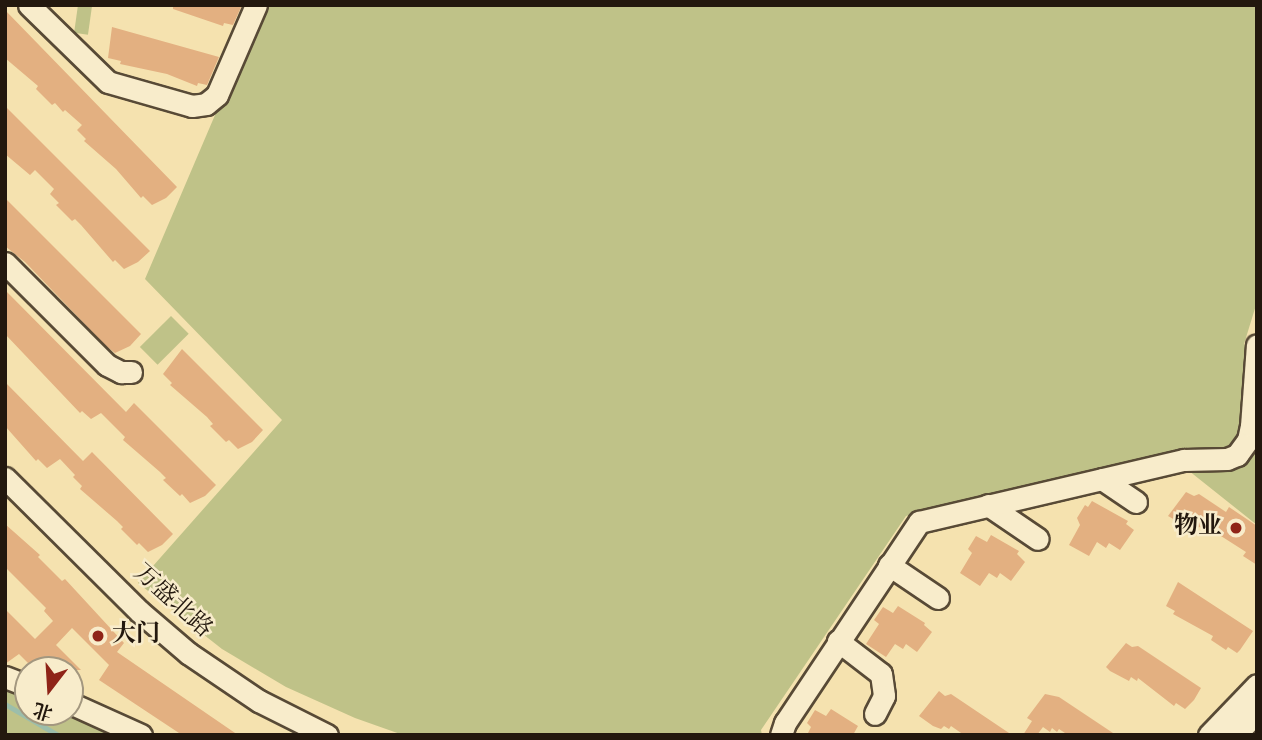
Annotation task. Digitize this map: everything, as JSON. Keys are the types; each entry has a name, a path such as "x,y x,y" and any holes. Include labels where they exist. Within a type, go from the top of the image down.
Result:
{"street":[{"path":"29,5 108,82 198,106 217,95 256,5"},
{"path":"5,263 107,365 121,372 131,372"},
{"path":"780,735 838,641 919,522 1184,460 1227,459 1237,455 1248,440 1251,426 1257,345"},
{"name":"万盛北路","path":"5,478 139,611 188,653 259,701 327,735"},
{"path":"1102,479 1136,502"},
{"path":"988,505 1038,538"},
{"path":"889,565 938,598"},
{"path":"838,641 881,674 884,696 875,715"},
{"path":"1209,735 1257,685"},
{"path":"84,709 141,735"},
{"path":"1235,735 1257,712"}],"green space":[{"path":"78,5 92,7 88,35 74,33"},
{"path":"262,5 1257,5 1257,302 1244,344 1257,355 1257,525 1169,455 906,516 761,730 762,735 403,735 355,718 286,687 222,649 138,583 282,420 145,279"},
{"path":"171,316 189,334 158,365 140,347"},
{"path":"5,683 14,687 14,726 84,726 84,717 131,735 5,735"}],"building":[{"path":"173,5 242,5 233,25 224,23 223,26 173,9"},
{"path":"5,10 177,187 166,198 152,205 143,196 141,198 116,169 84,141 86,139 77,130 82,125 55,103 52,105 36,89 38,86 5,58"},
{"path":"112,27 219,57 207,85 198,83 197,86 167,74 120,64 121,61 108,58"},
{"path":"5,106 150,251 138,262 124,269 115,260 113,262 75,219 72,221 56,205 59,203 50,194 54,189 35,170 30,175 5,154"},
{"path":"5,198 141,334 130,346 115,353 105,345 25,262 5,246"},
{"path":"5,290 126,412 134,403 216,485 205,496 190,503 123,440 125,437 101,413 91,419 82,411 80,413 5,334"},
{"path":"182,349 263,430 252,442 238,449 229,440 226,442 210,426 213,424 207,417 170,385 172,383 163,374"},
{"path":"5,382 83,461 92,452 173,534 162,545 148,552 139,543 137,545 117,521 80,489 82,486 73,477 75,475 60,459 47,468 38,459 36,461 5,426"},
{"path":"1186,492 1194,496 1199,494 1226,512 1229,507 1257,526 1257,565 1243,556 1246,552 1210,529 1208,532 1200,527 1191,529 1168,516"},
{"path":"1092,501 1128,521 1126,524 1134,530 1120,550 1109,543 1106,548 1097,542 1089,556 1069,545 1080,525 1077,518 1085,505 1088,507"},
{"path":"5,524 40,555 38,557 62,581 65,579 124,643 117,652 238,735 182,735 99,680 109,665 72,628 56,645 67,656 19,654 5,664 5,609 35,639 53,621 44,611 46,608 5,567"},
{"path":"991,535 1019,551 1017,554 1025,562 1011,581 1000,573 997,578 989,573 980,586 960,573 972,553 968,549 976,536 987,542"},
{"path":"1178,582 1253,631 1237,653 1228,647 1226,650 1211,640 1213,636 1173,614 1175,611 1166,606"},
{"path":"898,606 925,623 932,632 917,652 906,644 903,649 895,644 886,657 866,644 879,624 874,620 883,607 893,613"},
{"path":"1126,643 1132,647 1138,646 1201,688 1194,700 1185,709 1176,703 1174,706 1138,678 1137,681 1131,677 1129,681 1110,671 1106,667"},
{"path":"939,691 945,696 951,694 1012,735 964,735 951,726 949,729 944,726 941,729 933,726 919,716"},
{"path":"1045,694 1059,697 1116,735 1068,735 1059,729 1057,732 1052,728 1050,732 1043,727 1037,735 1023,735 1032,721 1027,718"},
{"path":"831,709 858,726 853,735 807,735 811,727 807,723 815,710 826,716"}],"waterway":[{"path":"5,704 58,735"}],"place":[{"name":"物业","path":"1236,528"},
{"name":"大门","path":"98,636"}]}
